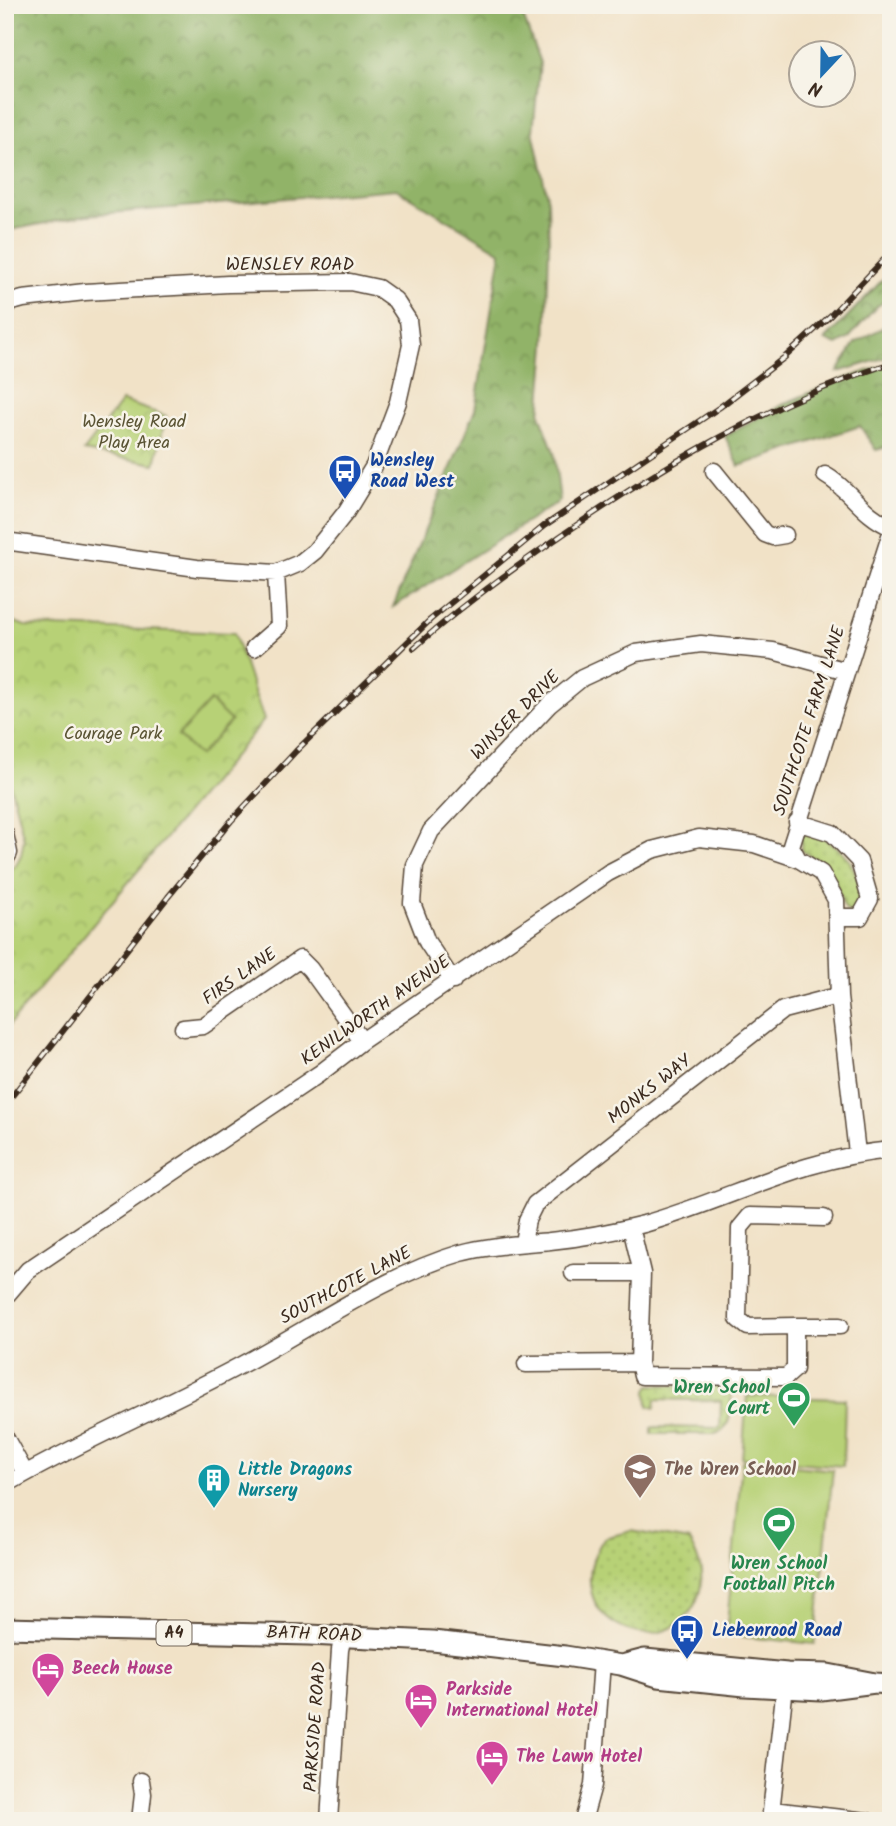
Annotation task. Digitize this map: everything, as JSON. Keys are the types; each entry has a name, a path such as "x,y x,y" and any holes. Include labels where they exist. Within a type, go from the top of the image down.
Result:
{"main road":[{"name":"BATH ROAD","path":"5,1628 343,1636 451,1642 612,1664 645,1659 786,1681 828,1674 883,1684"}],"street":[{"name":"WENSLEY ROAD","path":"5,304 23,299 111,291 228,284 350,282 377,288 395,300 408,320 411,345 398,402 374,467 346,512 314,551 300,563 276,573"},
{"path":"714,471 765,534 773,537 785,535"},
{"path":"825,475 839,483 846,493 877,521 891,527"},
{"name":"SOUTHCOTE FARM LANE","path":"798,859 791,845 797,822 891,533"},
{"path":"5,541 161,564 276,573 279,626 254,648"},
{"name":"WINSER DRIVE","path":"453,981 427,942 412,903 415,865 431,831 549,705 582,678 636,653 701,644 773,651 847,671"},
{"path":"797,822 832,834 859,861 870,899 860,917 838,917"},
{"path":"5,834 9,853 5,860"},
{"name":"KENILWORTH AVENUE","path":"5,1297 27,1270 319,1074 362,1041 608,873 652,850 699,838 754,844 798,859"},
{"path":"798,859 821,873 836,900 839,997 857,1153"},
{"name":"FIRS LANE","path":"183,1028 203,1026 300,958 362,1041"},
{"name":"MONKS WAY","path":"523,1243 527,1220 535,1204 783,1010 829,998"},
{"name":"SOUTHCOTE LANE","path":"5,1485 241,1365 414,1269 464,1252 631,1227 789,1171 857,1153 891,1150"},
{"path":"824,1218 750,1216 740,1228 738,1319 748,1327 840,1326"},
{"path":"631,1227 642,1273 640,1370"},
{"path":"573,1273 642,1273"},
{"path":"526,1364 786,1377 795,1368 795,1326"},
{"path":"5,1437 25,1473"},
{"name":"PARKSIDE ROAD","path":"329,1821 343,1636"},
{"path":"584,1820 593,1785 612,1664"},
{"path":"786,1681 771,1815 867,1821"},
{"path":"140,1821 144,1794 141,1781"}],"green space":[{"path":"5,5 519,5 540,63 533,131 548,201 549,246 546,345 540,414 554,452 560,501 393,607 475,410 501,252 396,189 86,215 5,231"},
{"path":"891,271 891,297 876,307 848,339 837,345 825,340"},
{"path":"891,323 891,356 838,372 855,343"},
{"path":"891,363 891,446 876,450 860,426 739,466 725,436 788,402"},
{"name":"Wensley Road Play Area","path":"122,401 166,416 155,464 84,451"},
{"name":"Courage Park","path":"5,618 25,626 234,633 264,720 5,1030 5,875 16,865 24,839 5,764"},
{"path":"210,701 231,721 199,756 178,736"},
{"path":"812,831 835,845 853,867 864,902 857,913 847,911 828,871 801,850 801,835"},
{"path":"650,1385 730,1386 728,1422 715,1434 652,1434 652,1428 655,1427 720,1428 721,1401 656,1399 655,1408 648,1406 647,1390"},
{"name":"Wren School Court","path":"747,1396 845,1399 843,1466 742,1458"},
{"name":"Wren School Football Pitch","path":"742,1461 833,1470 815,1644 726,1635"},
{"path":"631,1531 689,1541 697,1556 701,1586 696,1602 680,1622 660,1632 638,1633 617,1626 601,1611 591,1591 591,1567 604,1538"}],"railway":[{"path":"5,1105 231,821 296,751 430,620 544,526 720,407 785,357 831,315 891,252"},
{"path":"414,648 468,603 524,562 680,459 761,416 846,379 891,363"}],"place":[{"name":"Wensley Road West","path":"345,501"},
{"name":"Wren School Court","path":"794,1428"},
{"name":"The Wren School","path":"640,1500"},
{"name":"Little Dragons Nursery","path":"214,1510"},
{"name":"Wren School Football Pitch","path":"779,1553"},
{"name":"Liebenrood Road","path":"687,1661"},
{"name":"Beech House","path":"48,1699"},
{"name":"Parkside International Hotel","path":"421,1730"},
{"name":"The Lawn Hotel","path":"492,1787"}]}
